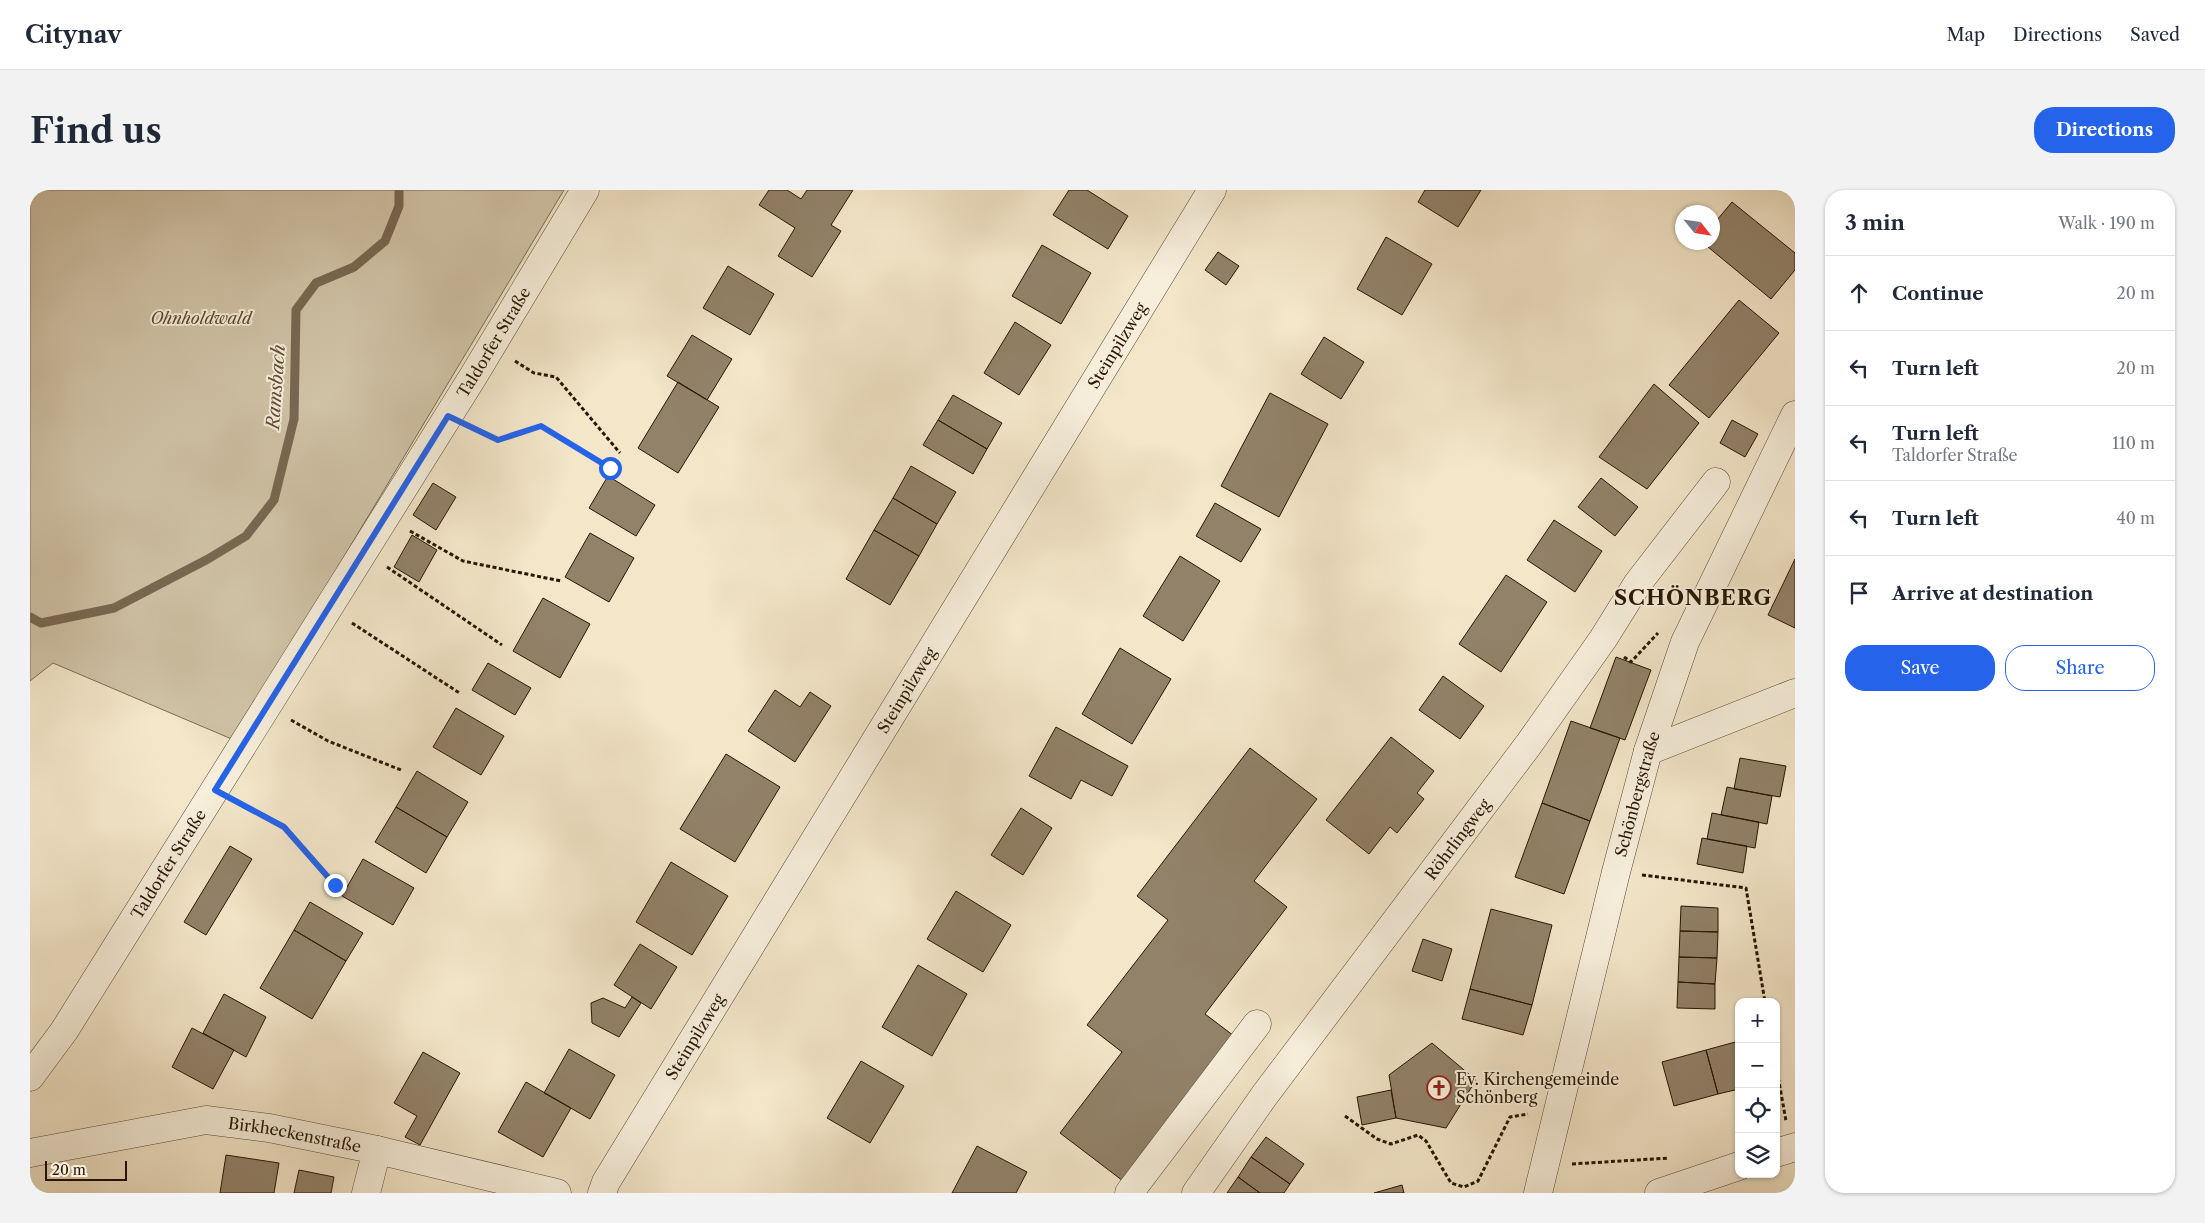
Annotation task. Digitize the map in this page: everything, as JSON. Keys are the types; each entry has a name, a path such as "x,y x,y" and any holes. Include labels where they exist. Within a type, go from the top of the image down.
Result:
{"street":[{"name":"Taldorfer Straße","path":"30,1077 64,1031 364,552 492,346 585,190"},
{"name":"Steinpilzweg","path":"602,1193 616,1165 1212,190"},
{"name":"Schönbergstraße","path":"1538,1193 1616,872 1648,751 1686,642 1795,415"},
{"name":"Röhrlingweg","path":"1196,1193 1264,1096 1529,744 1603,640 1638,583 1716,482"},
{"path":"1648,751 1795,694"},
{"path":"1130,1193 1257,1024"},
{"name":"Birkheckenstraße","path":"30,1153 206,1120 269,1128 377,1150 556,1193"},
{"path":"1780,1148 1791,1134"},
{"path":"366,1193 377,1150"},
{"path":"1658,1193 1735,1167"}],"path":[{"path":"492,346 534,373 556,377 620,452"},
{"path":"448,416 498,440 541,426 610,468"},
{"path":"386,516 463,561 561,581"},
{"path":"364,552 502,645"},
{"path":"328,608 461,694"},
{"path":"1603,640 1631,662 1661,629 1686,642"},
{"path":"267,706 328,741 402,770"},
{"path":"215,790 284,827 335,885"},
{"path":"1616,872 1746,888 1764,998"},
{"path":"1780,1083 1791,1134"},
{"path":"1345,1116 1376,1139 1391,1144 1418,1135 1426,1141 1451,1183 1464,1187 1478,1181 1510,1117 1559,1110"},
{"path":"1545,1165 1669,1158"}],"green space":[{"name":"Ohnholdwald","path":"30,190 564,190 234,740 53,663 30,681"}],"building":[{"path":"769,190 787,190 801,199 807,190 853,190 831,225 841,231 812,277 778,256 795,228 759,205"},
{"path":"1069,190 1087,190 1128,216 1108,249 1053,215"},
{"path":"1425,190 1481,190 1458,227 1418,202"},
{"path":"1732,202 1795,253 1795,270 1771,299 1712,250 1720,250 1720,216"},
{"path":"1386,237 1432,264 1402,315 1357,289"},
{"path":"1042,245 1091,273 1061,324 1012,296"},
{"path":"1218,252 1239,266 1226,285 1205,270"},
{"path":"728,266 774,294 750,335 703,308"},
{"path":"1739,300 1779,333 1709,418 1669,385"},
{"path":"1015,322 1051,345 1019,395 984,373"},
{"path":"692,335 732,359 707,400 667,376"},
{"path":"1324,337 1364,362 1341,399 1301,374"},
{"path":"678,382 719,407 678,473 638,448"},
{"path":"1654,384 1699,423 1647,489 1599,457"},
{"path":"1270,393 1328,424 1279,517 1221,486"},
{"path":"953,395 1002,423 987,449 938,420"},
{"path":"938,420 987,449 973,474 923,445"},
{"path":"1732,420 1758,434 1745,457 1720,443"},
{"path":"911,466 956,492 937,524 893,498"},
{"path":"608,476 655,505 636,536 589,508"},
{"path":"1601,478 1638,507 1615,536 1578,507"},
{"path":"433,483 456,497 436,530 413,515"},
{"path":"893,498 937,524 919,556 874,530"},
{"path":"1215,503 1261,529 1241,562 1196,536"},
{"path":"1554,520 1602,551 1575,592 1527,560"},
{"path":"874,530 919,556 890,605 846,579"},
{"path":"590,533 634,558 609,602 565,577"},
{"path":"412,535 437,550 419,582 394,567"},
{"path":"1180,556 1220,581 1183,641 1143,616"},
{"path":"1795,559 1795,628 1768,615"},
{"path":"1506,575 1547,602 1501,672 1459,644"},
{"path":"543,598 590,624 560,678 513,651"},
{"path":"1120,648 1171,679 1132,744 1082,714"},
{"path":"1616,657 1651,670 1625,740 1590,728"},
{"path":"488,663 531,688 515,715 472,690"},
{"path":"1443,676 1484,706 1460,739 1419,710"},
{"path":"775,690 800,707 810,692 831,706 795,762 748,731"},
{"path":"456,708 504,736 481,775 433,747"},
{"path":"1571,721 1620,738 1590,821 1542,803"},
{"path":"1056,727 1128,766 1112,796 1081,780 1071,799 1029,776"},
{"path":"1391,737 1434,771 1417,793 1424,799 1397,833 1390,827 1369,854 1326,820"},
{"path":"1250,748 1317,799 1254,881 1287,907 1205,1014 1238,1039 1127,1184 1060,1133 1122,1052 1087,1025 1168,920 1137,896"},
{"path":"726,754 780,787 735,862 680,829"},
{"path":"1740,758 1786,766 1780,797 1734,789"},
{"path":"417,771 468,802 447,837 396,807"},
{"path":"1727,787 1772,796 1767,824 1721,815"},
{"path":"1542,803 1590,821 1564,894 1515,877"},
{"path":"396,807 447,837 426,873 375,842"},
{"path":"1021,808 1052,828 1023,875 991,855"},
{"path":"1712,813 1759,822 1755,848 1707,839"},
{"path":"1702,838 1747,846 1743,873 1697,864"},
{"path":"230,846 252,859 206,935 184,922"},
{"path":"363,859 414,888 393,925 342,896"},
{"path":"671,862 728,896 692,955 636,922"},
{"path":"956,891 1011,925 983,972 927,939"},
{"path":"310,902 363,933 346,961 294,930"},
{"path":"1681,906 1718,908 1718,932 1680,931"},
{"path":"1491,909 1552,925 1532,1005 1470,989"},
{"path":"294,930 346,961 312,1019 260,988"},
{"path":"1680,931 1718,932 1717,958 1679,957"},
{"path":"1423,939 1452,949 1442,981 1412,971"},
{"path":"640,944 677,967 651,1009 614,985"},
{"path":"1679,957 1717,958 1715,984 1678,982"},
{"path":"918,965 967,994 932,1056 882,1027"},
{"path":"1678,982 1715,984 1715,1009 1677,1008"},
{"path":"1470,989 1532,1005 1523,1035 1462,1019"},
{"path":"224,994 266,1017 246,1057 203,1033"},
{"path":"632,997 641,1003 619,1037 592,1023 591,1003 603,998 625,1008"},
{"path":"192,1028 234,1050 213,1089 172,1067"},
{"path":"1735,1042 1735,1090 1718,1094 1706,1050"},
{"path":"1432,1043 1476,1080 1446,1128 1396,1118 1389,1075"},
{"path":"569,1049 615,1075 590,1119 544,1093"},
{"path":"1706,1050 1718,1094 1674,1106 1662,1062"},
{"path":"423,1052 460,1073 420,1145 405,1137 417,1116 394,1103"},
{"path":"861,1061 904,1086 870,1143 827,1118"},
{"path":"526,1082 571,1108 543,1157 498,1132"},
{"path":"1391,1090 1396,1118 1362,1125 1357,1097"},
{"path":"1266,1137 1304,1164 1290,1184 1251,1157"},
{"path":"977,1146 1027,1172 1016,1193 952,1193"},
{"path":"226,1155 279,1163 274,1193 220,1193"},
{"path":"1251,1157 1290,1184 1284,1193 1260,1193 1238,1177"},
{"path":"299,1170 334,1177 331,1193 294,1193"},
{"path":"1238,1177 1260,1193 1227,1193"},
{"path":"1402,1185 1404,1193 1374,1193"}],"waterway":[{"name":"Ramsbach","path":"30,617 41,623 114,608 208,559 246,536 274,500 294,419 296,310 316,283 354,267 385,241 399,206 399,190"}],"place":[{"name":"Ev. Kirchengemeinde Schönberg","path":"1439,1088"}],"district":[{"name":"SCHÖNBERG","path":"1693,598"}],"route":[{"path":"335,885 284,827 215,790 448,416 498,440 541,426 610,468"}]}
